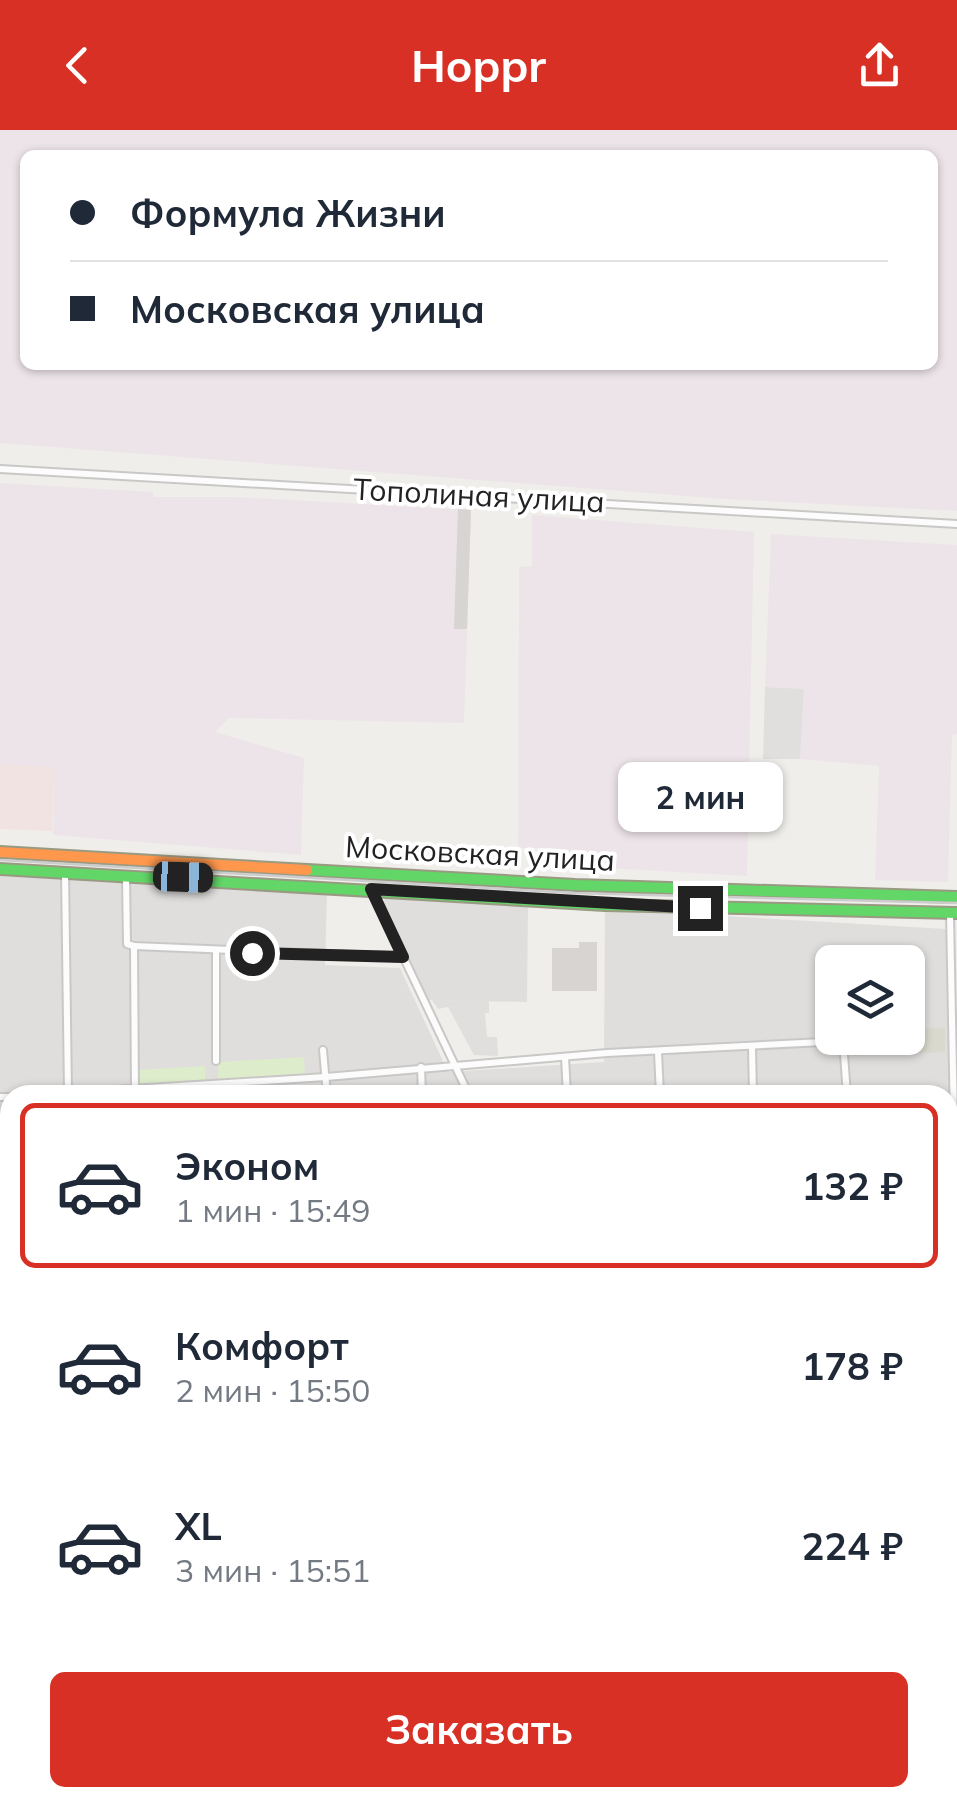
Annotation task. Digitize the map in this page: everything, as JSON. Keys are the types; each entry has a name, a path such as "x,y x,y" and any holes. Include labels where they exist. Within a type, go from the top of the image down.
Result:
{"street":[{"name":"Тополиная улица","path":"0,469 957,524"},
{"name":"Московская улица","path":"0,852 576,886 957,898"},
{"name":"Московская улица","path":"0,869 636,907 953,913"},
{"path":"65,872 68,1085"},
{"path":"126,874 126,944 403,957"},
{"path":"371,889 464,1085"},
{"path":"953,913 955,1085"},
{"path":"134,946 135,1085"},
{"path":"216,950 216,1061"},
{"path":"204,1085 565,1057 843,1041 846,1085"},
{"path":"752,1047 754,1085"},
{"path":"323,1050 326,1085"},
{"path":"658,1052 660,1085"},
{"path":"565,1057 566,1085"},
{"path":"421,1067 422,1085"}],"shaded area":[{"path":"0,130 957,130 957,511 724,499 0,443"},
{"path":"0,483 153,492 154,497 238,497 471,510 464,723 229,718 215,732 304,758 301,855 53,835 54,767 0,764"},
{"path":"532,515 754,532 747,876 606,868 605,857 552,855 551,848 518,848 519,567 532,566"},
{"path":"771,534 957,545 957,734 952,735 948,882 875,880 879,766 800,759 804,689 765,687"},
{"path":"765,687 804,689 800,759 763,759"},
{"path":"0,764 54,767 52,831 0,829"},
{"path":"0,876 327,892 325,965 400,968 448,1072 604,1062 605,909 946,929 949,1085 0,1085"},
{"path":"386,898 528,906 527,1002 426,1000 380,904"},
{"path":"432,1000 489,1001 489,1013 485,1013 487,1037 497,1037 498,1056 474,1055 448,1007 438,1009"},
{"path":"945,1028 945,1052 925,1053 925,1029"}],"green space":[{"path":"304,1057 305,1074 218,1080 218,1062"},
{"path":"205,1066 205,1083 137,1085 136,1070"}],"building":[{"path":"458,509 471,510 467,629 454,629"},
{"path":"579,942 597,942 597,991 552,991 552,948 579,948"}],"tram line":[{"path":"0,860 575,893 957,903"}],"traffic: fast":[{"path":"0,869 605,905 957,913"},
{"path":"307,870 575,885 957,897"}],"traffic: slow":[{"path":"0,852 307,870"}],"route":[{"path":"252,953 403,957 371,889 700,908"}]}
